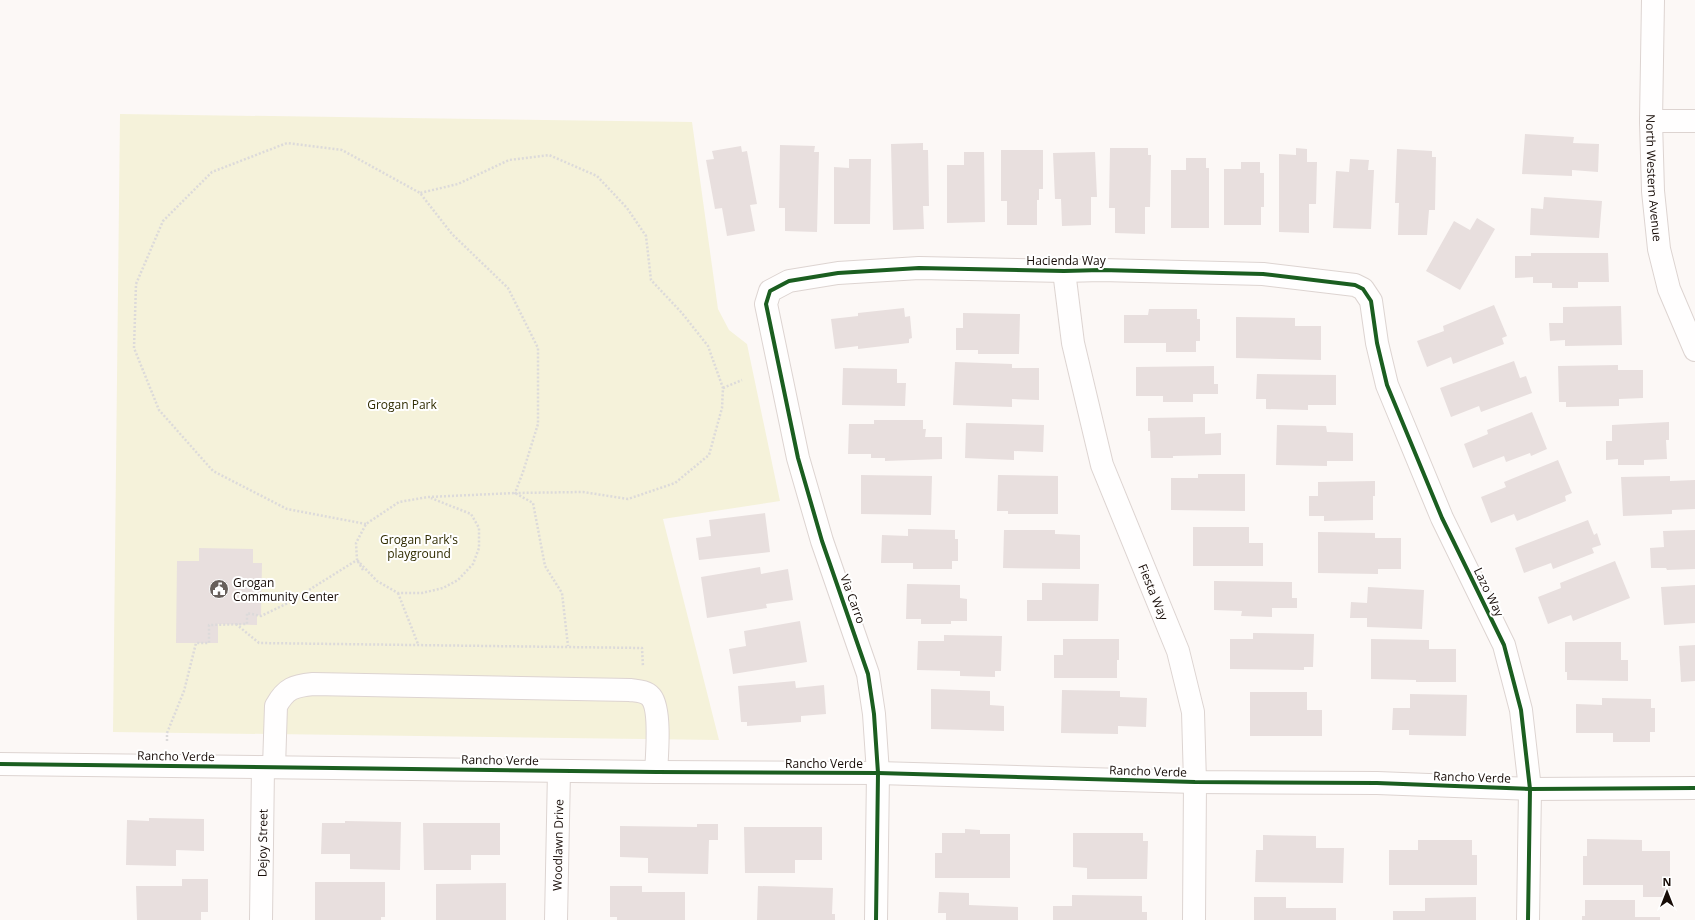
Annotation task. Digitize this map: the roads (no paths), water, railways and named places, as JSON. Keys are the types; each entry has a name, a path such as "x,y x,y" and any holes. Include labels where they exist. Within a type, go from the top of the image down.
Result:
{"street":[{"name":"North Western Avenue","path":"1653,0 1651,121 1653,191 1659,249 1669,289 1695,350"},
{"path":"1651,121 1695,121"},
{"name":"Hacienda Way","path":"770,291 789,281 838,273 919,268 1263,274 1355,285 1363,289"},
{"name":"Fiesta Way","path":"1064,271 1073,343 1102,465 1178,651 1193,712 1195,782 1194,920"},
{"name":"Lazo Way","path":"1363,289 1371,301 1377,343 1387,385 1442,518 1504,645 1521,710 1530,789 1528,920"},
{"name":"Via Carro","path":"770,291 766,304 798,458 822,542 868,674 874,714 878,773 876,920"},
{"name":"Dejoy Street","path":"261,920 268,767 276,706 288,691 296,686 313,684 630,690 643,692 651,697 655,708 657,731 656,772"},
{"name":"Rancho Verde","path":"0,764 558,771 878,773 1195,782 1377,783 1530,789 1695,788"},
{"name":"Woodlawn Drive","path":"556,920 558,771"}],"place":[{"name":"Grogan Community Center","path":"219,589"}],"park label":[{"name":"Grogan Park","path":"402,404"},
{"name":"Grogan Park's playground","path":"419,546"}]}
